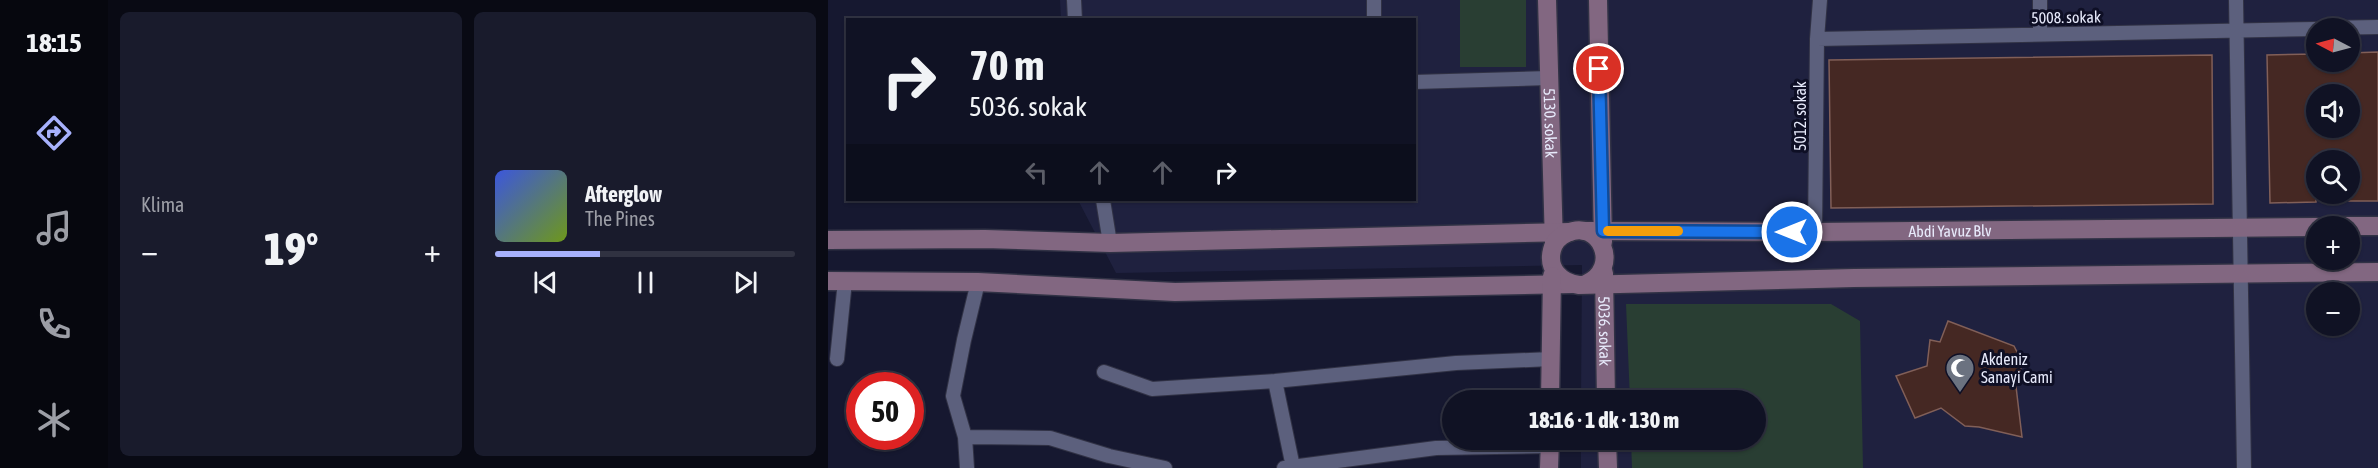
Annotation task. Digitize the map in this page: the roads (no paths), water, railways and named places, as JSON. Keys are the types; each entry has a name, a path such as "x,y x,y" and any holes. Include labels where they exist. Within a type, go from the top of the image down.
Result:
{"main road":[{"name":"5130. sokak","path":"1547,0 1549,78 1565,235"},
{"path":"1552,266 1559,278 1587,284 1598,276 1604,257 1598,0"},
{"path":"2360,226 2378,226"},
{"name":"Abdi Yavuz Blv","path":"828,240 985,239 1110,243 1565,235 1603,231 1815,232 2306,227"},
{"path":"1550,390 1551,252 1565,235 1596,238 1604,257"},
{"path":"836,281 978,282 1175,292 2378,272"},
{"name":"5036. sokak","path":"1587,284 1604,390"},
{"path":"1549,468 1550,450"},
{"path":"1607,450 1608,468"}],"street":[{"path":"1074,0 1075,18"},
{"path":"1374,0 1374,18"},
{"name":"5012. sokak","path":"1815,232 1817,39 1820,0"},
{"path":"2040,0 2040,34"},
{"path":"2236,0 2244,468"},
{"path":"2360,27 2378,27"},
{"name":"5008. sokak","path":"1817,39 2306,29"},
{"path":"1416,82 1549,78"},
{"path":"1104,201 1110,243"},
{"path":"836,281 837,359"},
{"path":"967,468 965,437 953,396 978,282"},
{"path":"1104,372 1152,389 1275,381 1456,363 1551,359"},
{"path":"1275,381 1288,468 1442,448"},
{"path":"965,437 1050,438 1109,456 1165,468"}],"place":[{"name":"Akdeniz Sanayi Cami","path":"1960,394"}]}
